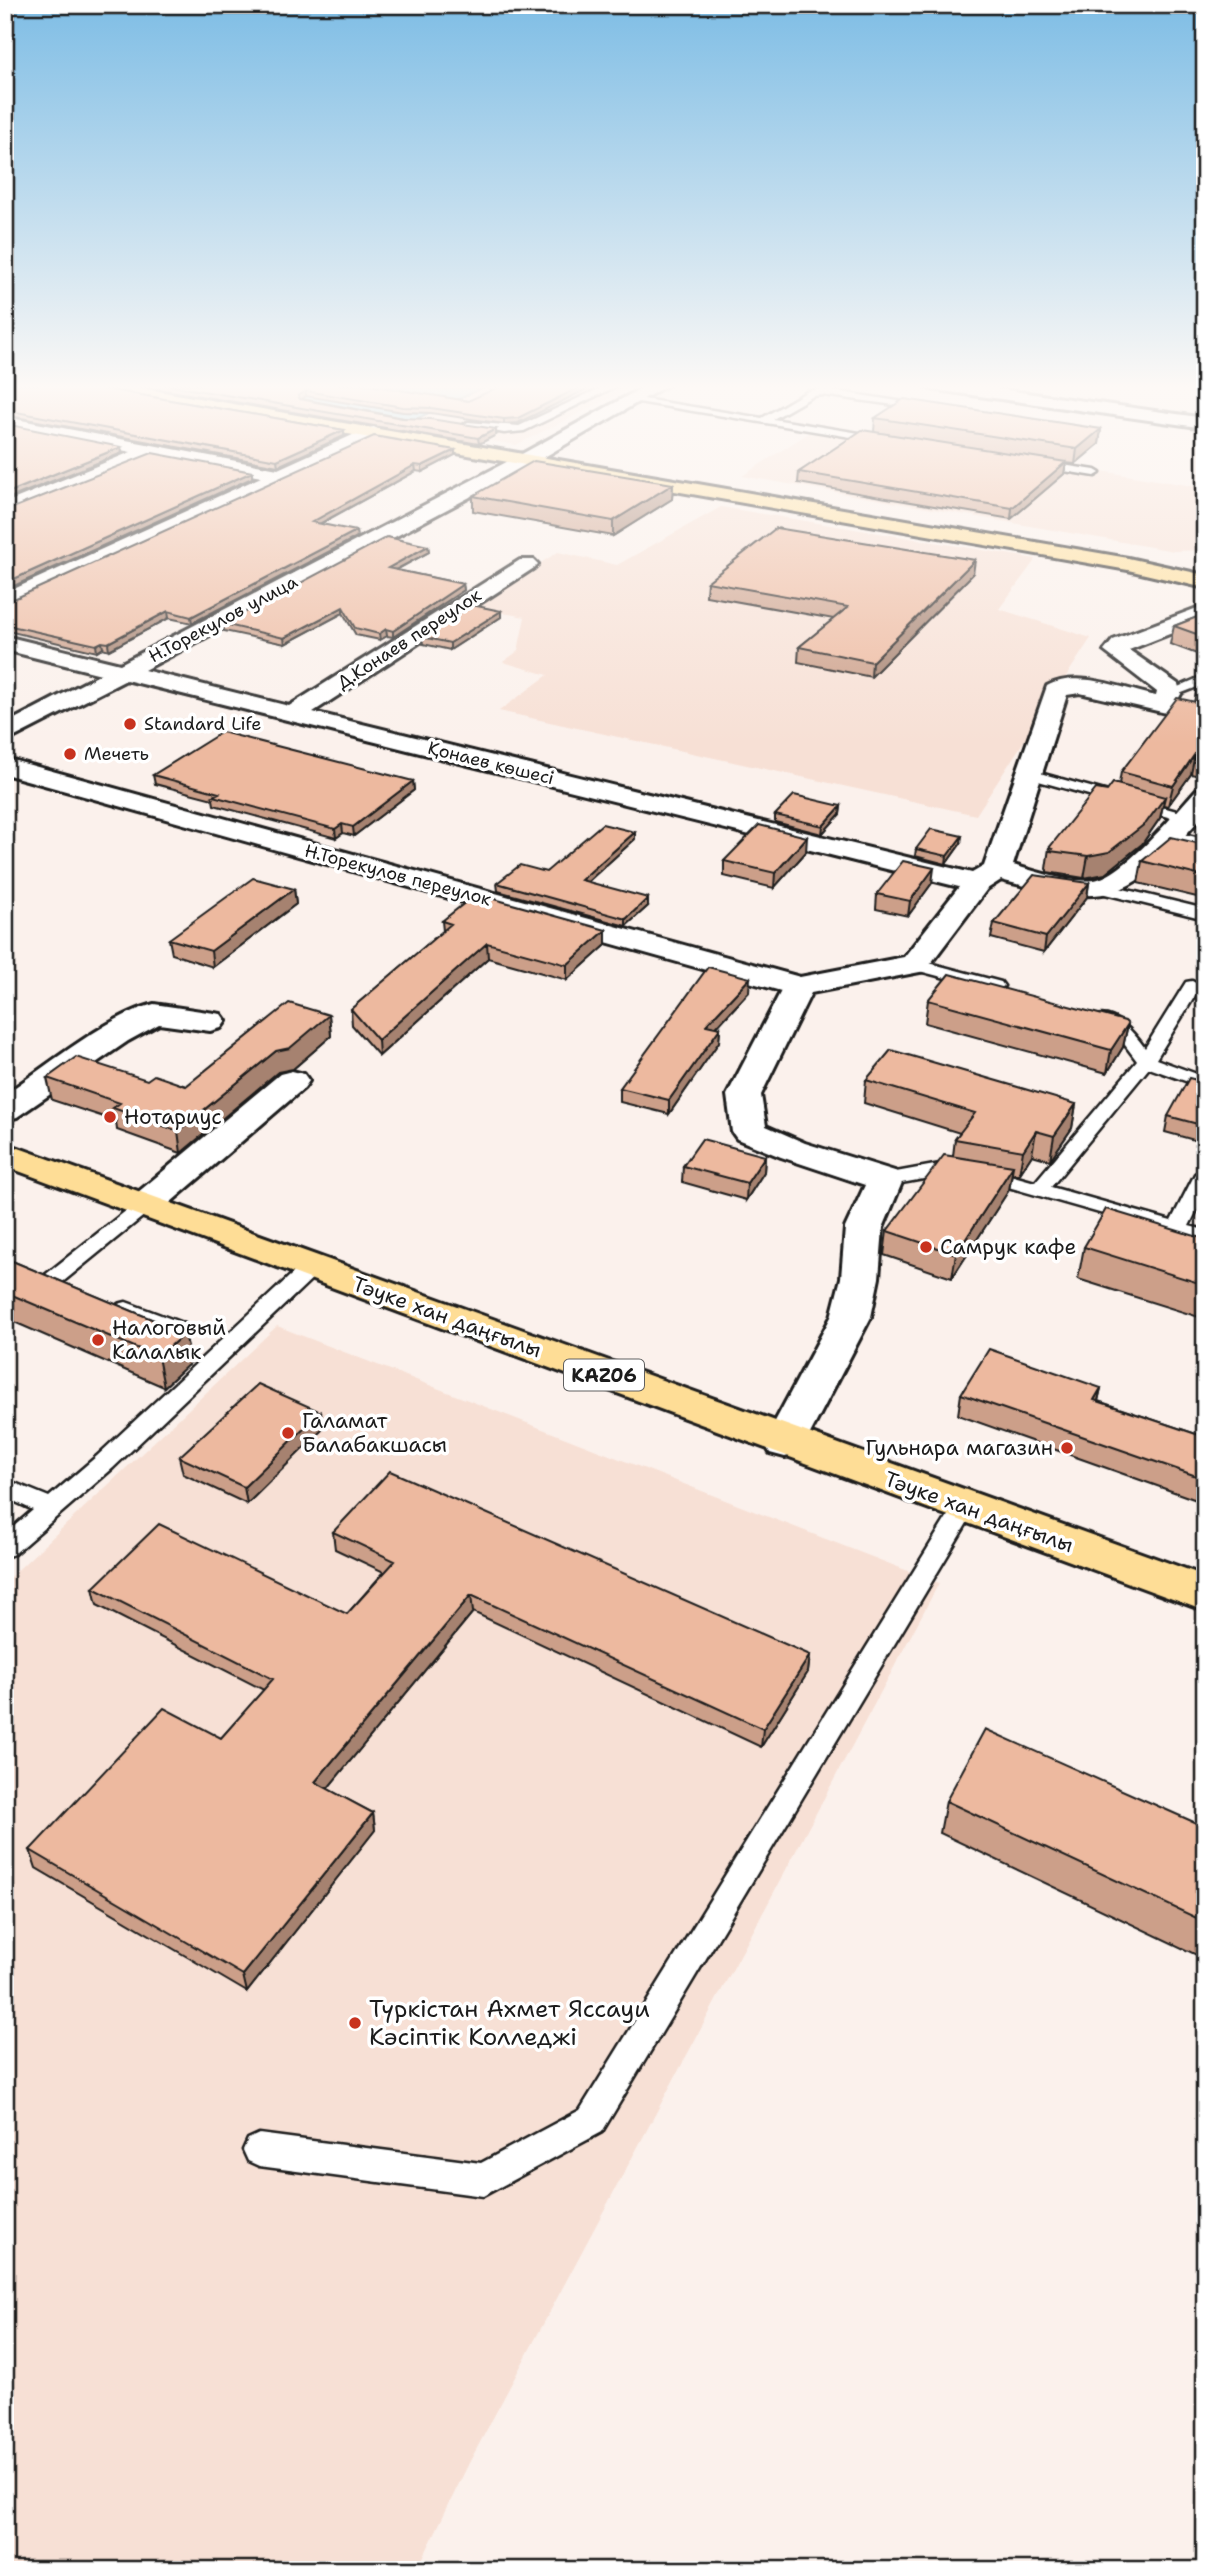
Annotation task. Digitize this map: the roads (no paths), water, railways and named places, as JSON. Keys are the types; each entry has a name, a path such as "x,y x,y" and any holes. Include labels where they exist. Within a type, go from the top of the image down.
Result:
{"main road":[{"path":"789,504 1128,564 1205,582"},
{"name":"Тәуке хан даңғылы","path":"7,1156 1205,1594"}],"street":[{"path":"5,601 217,504"},
{"name":"Н.Торекулов улица","path":"5,734 440,504"},
{"name":"Д.Конаев переулок","path":"293,714 527,564"},
{"path":"1166,700 1169,689 1116,651 1121,645 1205,612"},
{"name":"Қонаев көшесі","path":"5,643 293,714 987,876 1099,888"},
{"path":"785,1442 850,1317 860,1278 864,1228 885,1180 793,1150 749,1132 744,1095 799,986 914,964 987,876 1029,774 1056,691 1065,686 1080,686 1166,700 1205,715"},
{"name":"Н.Торекулов переулок","path":"5,766 799,986"},
{"path":"1099,888 1124,880 1193,810"},
{"path":"5,1110 117,1034 153,1014 211,1021"},
{"path":"144,1206 292,1081"}],"lane":[{"path":"1166,700 1205,679"},
{"path":"1029,774 1193,810 1205,844"},
{"path":"1099,888 1205,914"},
{"path":"914,964 1015,992"},
{"path":"1039,1189 1146,1062 1192,986"},
{"path":"1090,1013 1125,1033 1146,1062 1205,1083"},
{"path":"885,1180 940,1170 1003,1179 1205,1237"},
{"path":"1177,1229 1205,1174"},
{"path":"52,1280 144,1206"},
{"path":"5,1548 105,1462 311,1268"},
{"path":"29,1270 77,1289"},
{"path":"102,1299 177,1329"},
{"path":"5,1488 51,1508"},
{"path":"259,2150 483,2180 591,2122 965,1507"}],"place":[{"name":"Standard Life","path":"130,724"},
{"name":"Мечеть","path":"70,754"},
{"name":"Нотариус","path":"110,1117"},
{"name":"Самрук кафе","path":"926,1247"},
{"name":"Налоговый Калалык","path":"98,1340"},
{"name":"Галамат Балабакшасы","path":"288,1433"},
{"name":"Гульнара магазин","path":"1067,1448"},
{"name":"Түркістан Ахмет Яссауи Кәсіптік Колледжі","path":"355,2023"}]}
